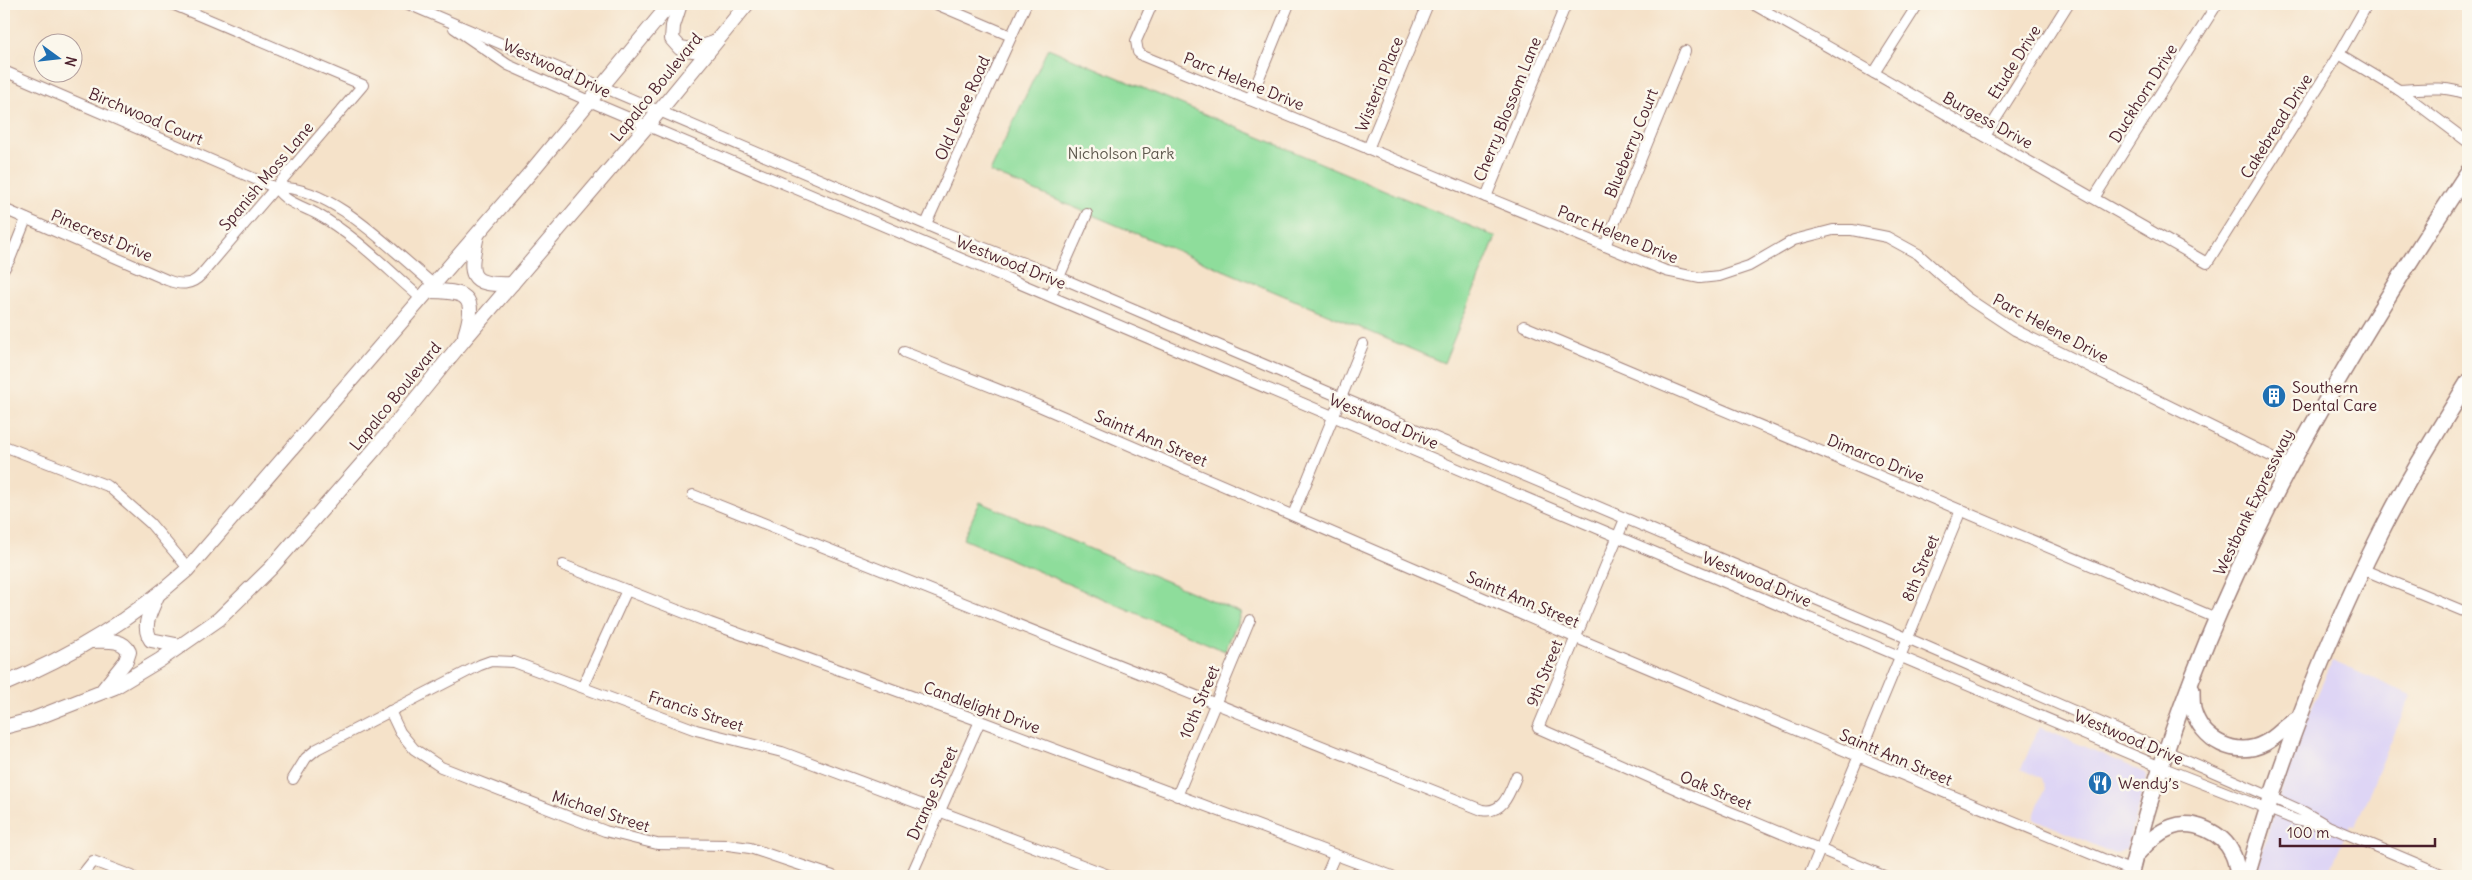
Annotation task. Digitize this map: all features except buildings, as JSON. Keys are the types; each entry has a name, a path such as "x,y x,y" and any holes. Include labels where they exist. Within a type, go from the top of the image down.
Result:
{"highway":[{"name":"Westbank Expressway","path":"2131,874 2166,751 2216,618 2261,520 2289,465 2343,369 2468,172"},
{"path":"2248,876 2269,803 2299,718 2362,569 2403,491 2468,382"},
{"path":"2192,681 2193,708 2199,724 2207,735 2229,747 2242,749 2264,744 2277,736 2287,724 2299,718"},
{"path":"2136,855 2162,832 2173,826 2191,825 2211,832 2226,844 2233,854 2238,876"}],"main road":[{"path":"4,684 92,641 138,611 188,568 428,292 670,4"},
{"path":"680,4 673,26 672,39 680,48 693,50 714,43"},
{"name":"Lapalco Boulevard","path":"4,727 30,720 122,683 220,619 271,568 375,449 463,341 647,126 747,4"},
{"path":"477,234 471,267 477,280 489,285 512,284"},
{"path":"428,292 455,291 466,298 470,306 470,318 463,341"},
{"path":"157,596 146,624 147,634 151,640 181,646"},
{"path":"92,641 120,642 127,646 129,652 126,661 100,693"}],"street":[{"name":"Spanish Moss Lane","path":"172,4 363,85 201,276 189,283"},
{"name":"Westwood Drive","path":"408,4 926,224 1058,277 1907,638 2166,751 2301,821 2328,826 2446,876"},
{"path":"936,4 1011,36"},
{"name":"Old Levee Road","path":"926,224 1026,4"},
{"name":"Parc Helene Drive","path":"1152,4 1136,41 1138,52 1143,56 1666,271 1700,278 1719,276 1749,266 1775,249 1815,233 1852,230 1887,237 1918,254 1967,298 2015,330 2289,465"},
{"path":"1250,100 1290,4"},
{"name":"Wisteria Place","path":"1368,149 1428,4"},
{"name":"Cherry Blossom Lane","path":"1486,197 1566,4"},
{"path":"1874,73 1918,4"},
{"name":"Etude Drive","path":"1985,136 2068,4"},
{"name":"Duckhorn Drive","path":"2094,198 2217,4"},
{"name":"Cakebread Drive","path":"2207,263 2339,54 2364,10 2365,4"},
{"name":"Burgess Drive","path":"1760,5 1874,73 2207,263"},
{"name":"Westwood Drive","path":"440,17 508,65 647,126 1051,295 2161,767 2269,803"},
{"name":"Blueberry Court","path":"1605,246 1685,51"},
{"path":"2339,54 2399,90 2468,142"},
{"name":"Birchwood Court","path":"4,71 276,188"},
{"path":"2399,90 2438,88 2457,90 2468,95"},
{"path":"276,188 296,188 333,204 349,215 428,292"},
{"path":"276,188 286,200 339,228 428,292"},
{"name":"Pinecrest Drive","path":"4,209 174,282 189,283"},
{"path":"1051,295 1087,214"},
{"path":"4,269 26,219"},
{"name":"Dimarco Drive","path":"1524,326 2216,618"},
{"path":"1293,515 1363,344"},
{"name":"Saintt Ann Street","path":"904,352 1032,403 1574,637 2131,874"},
{"path":"4,446 108,486 150,524 188,568"},
{"path":"692,495 1482,810 1493,811 1502,805 1516,777"},
{"name":"8th Street","path":"1809,876 1961,510"},
{"name":"9th Street","path":"1538,728 1574,637 1625,519"},
{"name":"Candlelight Drive","path":"563,565 1392,876"},
{"path":"2362,569 2468,614"},
{"path":"583,686 627,590"},
{"name":"10th Street","path":"1177,796 1214,702 1250,620"},
{"name":"Francis Street","path":"292,779 306,758 317,749 491,662 514,662 705,732 782,752 1111,876"},
{"name":"Michael Street","path":"390,712 400,732 414,749 440,767 605,831 657,844 728,845 750,848 833,876"},
{"name":"Drange Street","path":"911,876 980,721"},
{"name":"Oak Street","path":"1538,728 1884,876"},
{"path":"1326,876 1335,855"},
{"path":"81,876 93,861 132,876"}],"shaded area":[{"path":"2332,661 2411,695 2355,826 2350,824 2327,876 2282,876 2258,868 2271,821 2302,731"},
{"path":"2039,727 2146,773 2147,776 2126,849 2115,854 2033,818 2045,788 2042,778 2021,769"}],"green space":[{"name":"Nicholson Park","path":"1048,48 1496,237 1444,363 990,172"},
{"path":"980,502 1241,613 1225,651 963,539"}],"place":[{"name":"Southern Dental Care","path":"2274,396"},
{"name":"Wendy’s","path":"2100,783"}]}
